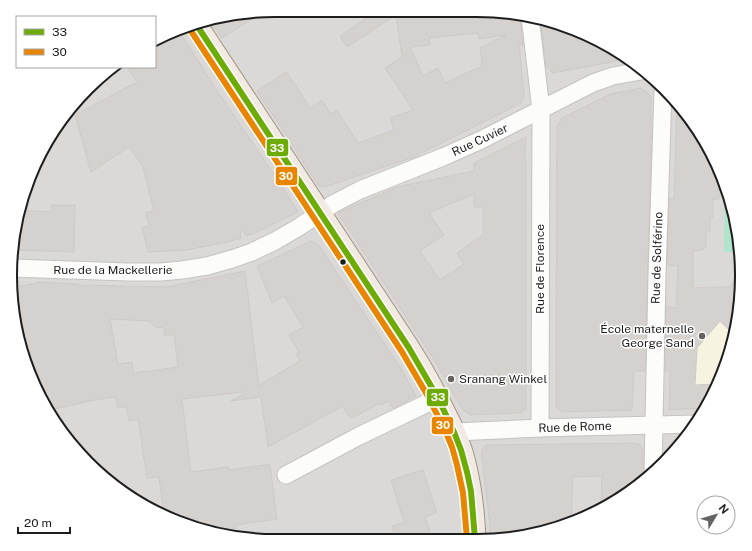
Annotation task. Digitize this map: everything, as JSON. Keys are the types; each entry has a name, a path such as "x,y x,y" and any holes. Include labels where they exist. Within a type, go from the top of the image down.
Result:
{"main road":[{"path":"199,29 422,368 455,432 465,462 473,506 475,534"}],"street":[{"name":"Rue de Florence","path":"531,23 541,110 540,428"},
{"name":"Rue Cuvier","path":"320,213 353,193 481,140 593,83 625,73 636,72"},
{"name":"Rue de Solférino","path":"653,464 663,97"},
{"name":"Rue de la Mackellerie","path":"17,268 161,272 207,266 252,252 276,241 320,213"},
{"path":"286,475 359,436 438,398"},
{"name":"Rue de Rome","path":"455,432 540,428 654,432 687,426"}],"shaded area":[{"path":"276,17 476,17 510,19 527,22 560,31 606,52 634,70 671,105 682,118 700,146 721,192 733,242 735,276 733,309 721,359 700,405 682,433 647,470 634,481 591,507 560,520 510,532 476,534 276,534 242,532 225,529 192,520 161,507 118,481 81,446 70,433 44,390 31,359 22,326 19,309 17,276 19,242 31,192 44,161 70,118 105,81 118,70 121,68 156,68 156,47 192,31 242,19"},
{"path":"281,17 368,17 257,91 230,50"},
{"name":"École maternelle George Sand","path":"735,280 733,309 730,326 721,359 708,390 698,408 669,410 671,307 676,308 677,286 728,287"},
{"path":"420,426 428,448 387,461 380,439"},
{"path":"360,481 371,526 345,534 288,534 281,504"}],"green space":[{"path":"725,205 730,225 734,252 724,252"}],"building":[{"path":"368,17 393,17 347,47 340,36"},
{"path":"396,17 476,17 521,21 523,46 519,42 524,96 521,103 414,157 325,187 319,186 257,91 286,72 310,108 322,100 331,114 337,110 358,143 394,130 390,118 413,110 385,68 402,57","holes":["478,33 479,39 506,35 480,48 482,66 445,83 438,68 423,76 410,47 430,45 429,38"]},
{"path":"253,18 222,38 213,25"},
{"path":"541,25 560,31 591,44 619,61 553,73 546,66"},
{"path":"182,35 298,212 253,234 246,236 243,230 240,231 241,238 228,242 186,250 148,252 142,228 149,225 146,213 154,211 143,167 129,147 91,172 75,115 137,82 128,68 156,68 156,47"},
{"path":"641,88 651,96 651,161 645,371 634,371 632,410 562,412 556,407 557,126 562,118 610,94"},
{"path":"677,112 700,146 719,186 719,199 713,199 713,217 710,217 710,232 706,232 706,247 703,247 703,250 693,251 693,287 728,287 735,280 733,308 729,330 720,321 697,348 695,385 710,384 708,390 698,408 669,410 670,371 665,371 666,306 676,308 678,266 667,265 669,199 674,199"},
{"path":"526,137 526,409 521,413 470,415 463,410 433,358 338,213 397,187 474,171 474,163","holes":["474,194 474,207 483,207 483,235 457,253 464,264 440,280 420,251 444,235 429,213"]},
{"path":"52,205 75,205 74,252 19,250 26,210 51,212"},
{"path":"311,241 318,244 400,367 416,396 393,408 389,401 381,405 378,404 352,418 347,414 343,406 268,447 261,397 231,401 244,394 243,392 182,399 191,472 228,467 229,470 270,464 277,519 236,525 237,531 192,520 163,508 159,477 147,478 138,419 129,421 126,406 118,408 115,397 55,409 44,390 31,359 22,326 18,287 42,282 79,285 167,287 245,271 259,385 300,361 296,354 299,352 289,335 303,327 284,296 272,303 257,266","holes":["110,319 150,321 155,327 165,328 164,335 174,335 178,367 134,373 132,362 118,364"]},
{"path":"638,443 643,449 643,473 634,481 601,502 602,476 573,477 571,515 527,529 489,533 490,525 481,451 486,445"},
{"path":"423,470 437,513 425,517 430,531 427,532 428,534 394,534 392,526 404,522 391,480"}],"transit line":[{"name":"33","path":"199,29 409,348 438,398 454,432 467,472 471,491 475,534"},
{"name":"30","path":"191,31 402,352 426,393 452,447 463,493 467,534"}],"place":[{"name":"École maternelle George Sand","path":"702,336"},
{"name":"Sranang Winkel","path":"451,379"}]}
